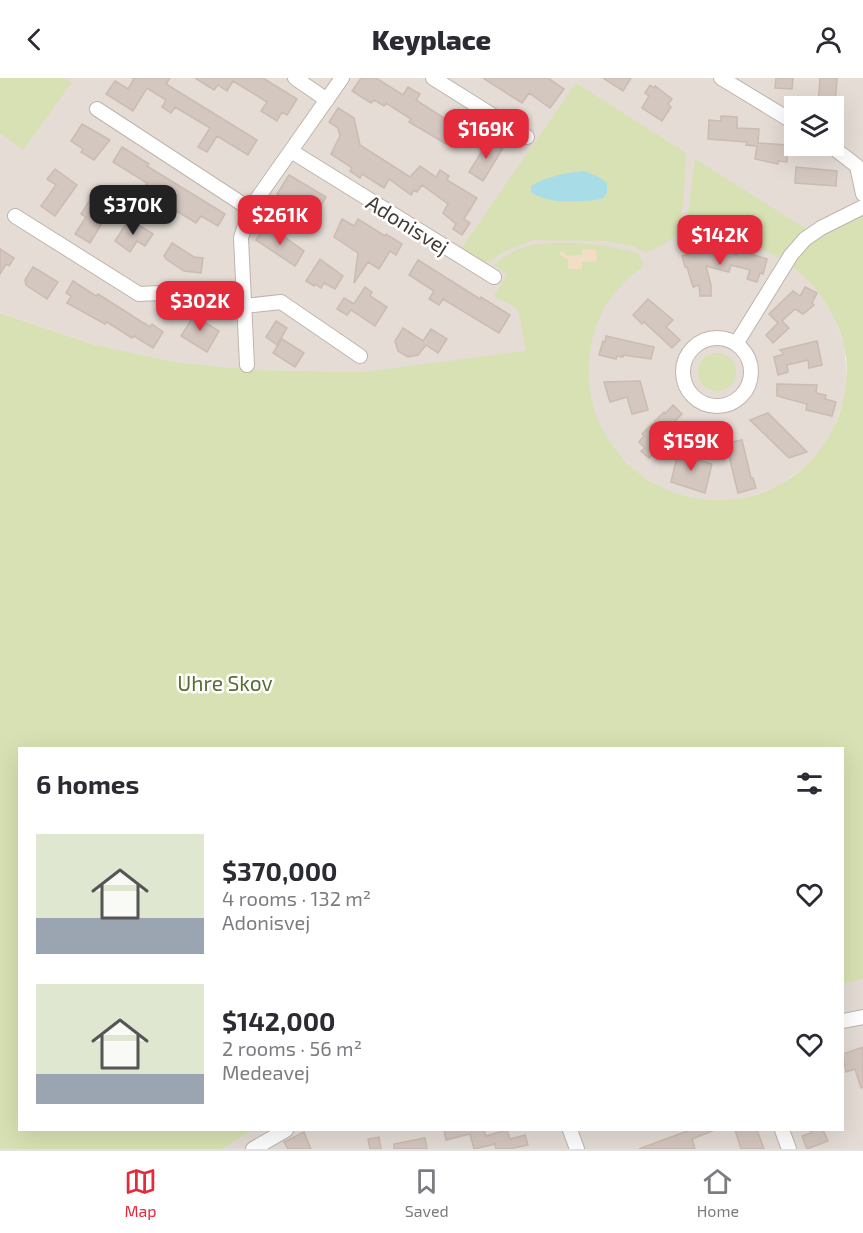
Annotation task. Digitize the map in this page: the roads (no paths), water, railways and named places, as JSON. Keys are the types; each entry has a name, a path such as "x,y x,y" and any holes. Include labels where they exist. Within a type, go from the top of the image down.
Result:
{"street":[{"path":"295,78 327,100"},
{"path":"247,365 241,238 250,209 342,78"},
{"path":"434,78 527,137"},
{"path":"721,78 784,116"},
{"path":"97,109 250,209"},
{"name":"Adonisvej","path":"291,151 494,277"},
{"path":"844,156 857,166 863,194"},
{"path":"736,344 791,255 805,239 821,228 863,207"},
{"path":"15,216 139,294 243,289"},
{"path":"244,306 281,302 360,356"},
{"path":"711,339 724,339 736,344 747,356 751,371 748,386 739,399 725,406 709,406 695,398 686,386 683,370 688,355 699,344 711,339"},
{"path":"844,1021 863,1017"},
{"path":"253,1149 284,1131"},
{"path":"570,1131 577,1149"},
{"path":"782,1131 789,1149"}],"water":[{"path":"584,171 607,183 607,193 602,199 575,202 556,201 531,192 531,186 544,180"}],"park label":[{"name":"Uhre Skov","path":"225,682"}]}
